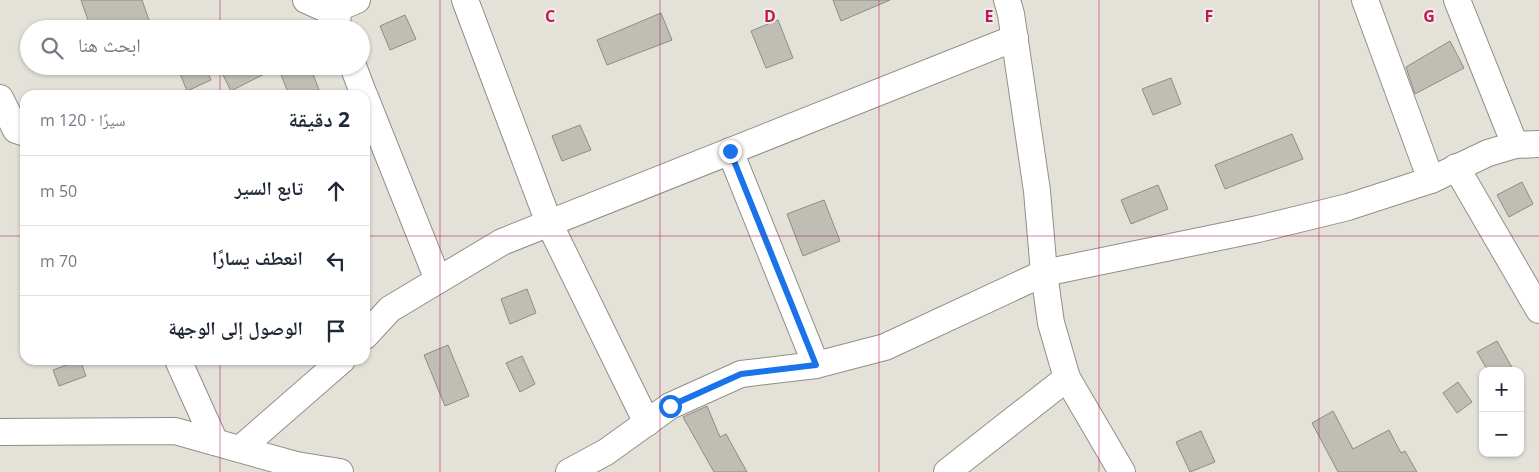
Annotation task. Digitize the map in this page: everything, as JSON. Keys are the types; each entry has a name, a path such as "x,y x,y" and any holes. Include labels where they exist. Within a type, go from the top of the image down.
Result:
{"street":[{"path":"306,0 344,14"},
{"path":"465,0 549,223 647,423"},
{"path":"1007,0 1015,38 1037,191 1044,273 1051,322 1066,378 1122,472"},
{"path":"1365,0 1431,180"},
{"path":"569,472 606,452 670,406 741,374 816,365 884,347 1044,273 1258,229 1348,207 1431,180 1456,166 1527,144 1457,0"},
{"path":"370,331 390,309 502,242 1015,38"},
{"path":"357,75 363,90"},
{"path":"0,98 16,130 20,131"},
{"path":"370,109 438,280"},
{"path":"730,151 816,365"},
{"path":"1456,166 1539,310"},
{"path":"181,365 228,446"},
{"path":"228,446 335,365"},
{"path":"947,472 1066,378"},
{"path":"0,432 176,431 301,468 340,472"}],"building":[{"path":"81,0 142,0 149,20 88,20"},
{"path":"833,0 890,0 841,21"},
{"path":"661,13 672,40 607,65 597,40"},
{"path":"405,15 416,39 390,50 380,26"},
{"path":"778,20 793,58 766,68 751,31"},
{"path":"1450,41 1464,68 1415,94 1406,67"},
{"path":"181,75 209,75 211,80 187,90"},
{"path":"223,75 262,75 233,90 230,90"},
{"path":"281,75 313,75 319,90 287,90"},
{"path":"1171,78 1181,104 1153,115 1142,89"},
{"path":"580,125 591,150 562,161 552,136"},
{"path":"1292,134 1303,159 1225,189 1215,165"},
{"path":"1522,182 1533,204 1509,217 1497,195"},
{"path":"1158,185 1168,209 1131,224 1121,200"},
{"path":"824,200 840,241 803,256 787,214"},
{"path":"527,289 536,313 510,324 501,299"},
{"path":"1497,341 1512,367 1486,367 1477,352"},
{"path":"448,345 469,396 445,406 424,355"},
{"path":"522,356 535,384 520,392 506,363"},
{"path":"66,365 82,365 86,376 59,386 53,370"},
{"path":"1458,382 1472,402 1457,413 1443,393"},
{"path":"707,406 720,437 726,434 747,472 714,472 683,417"},
{"path":"1333,411 1353,449 1389,430 1401,453 1405,451 1417,472 1338,472 1312,423"},
{"path":"1201,431 1215,462 1190,472 1176,442"}],"route":[{"path":"670,406 741,374 816,365 730,151"}]}
